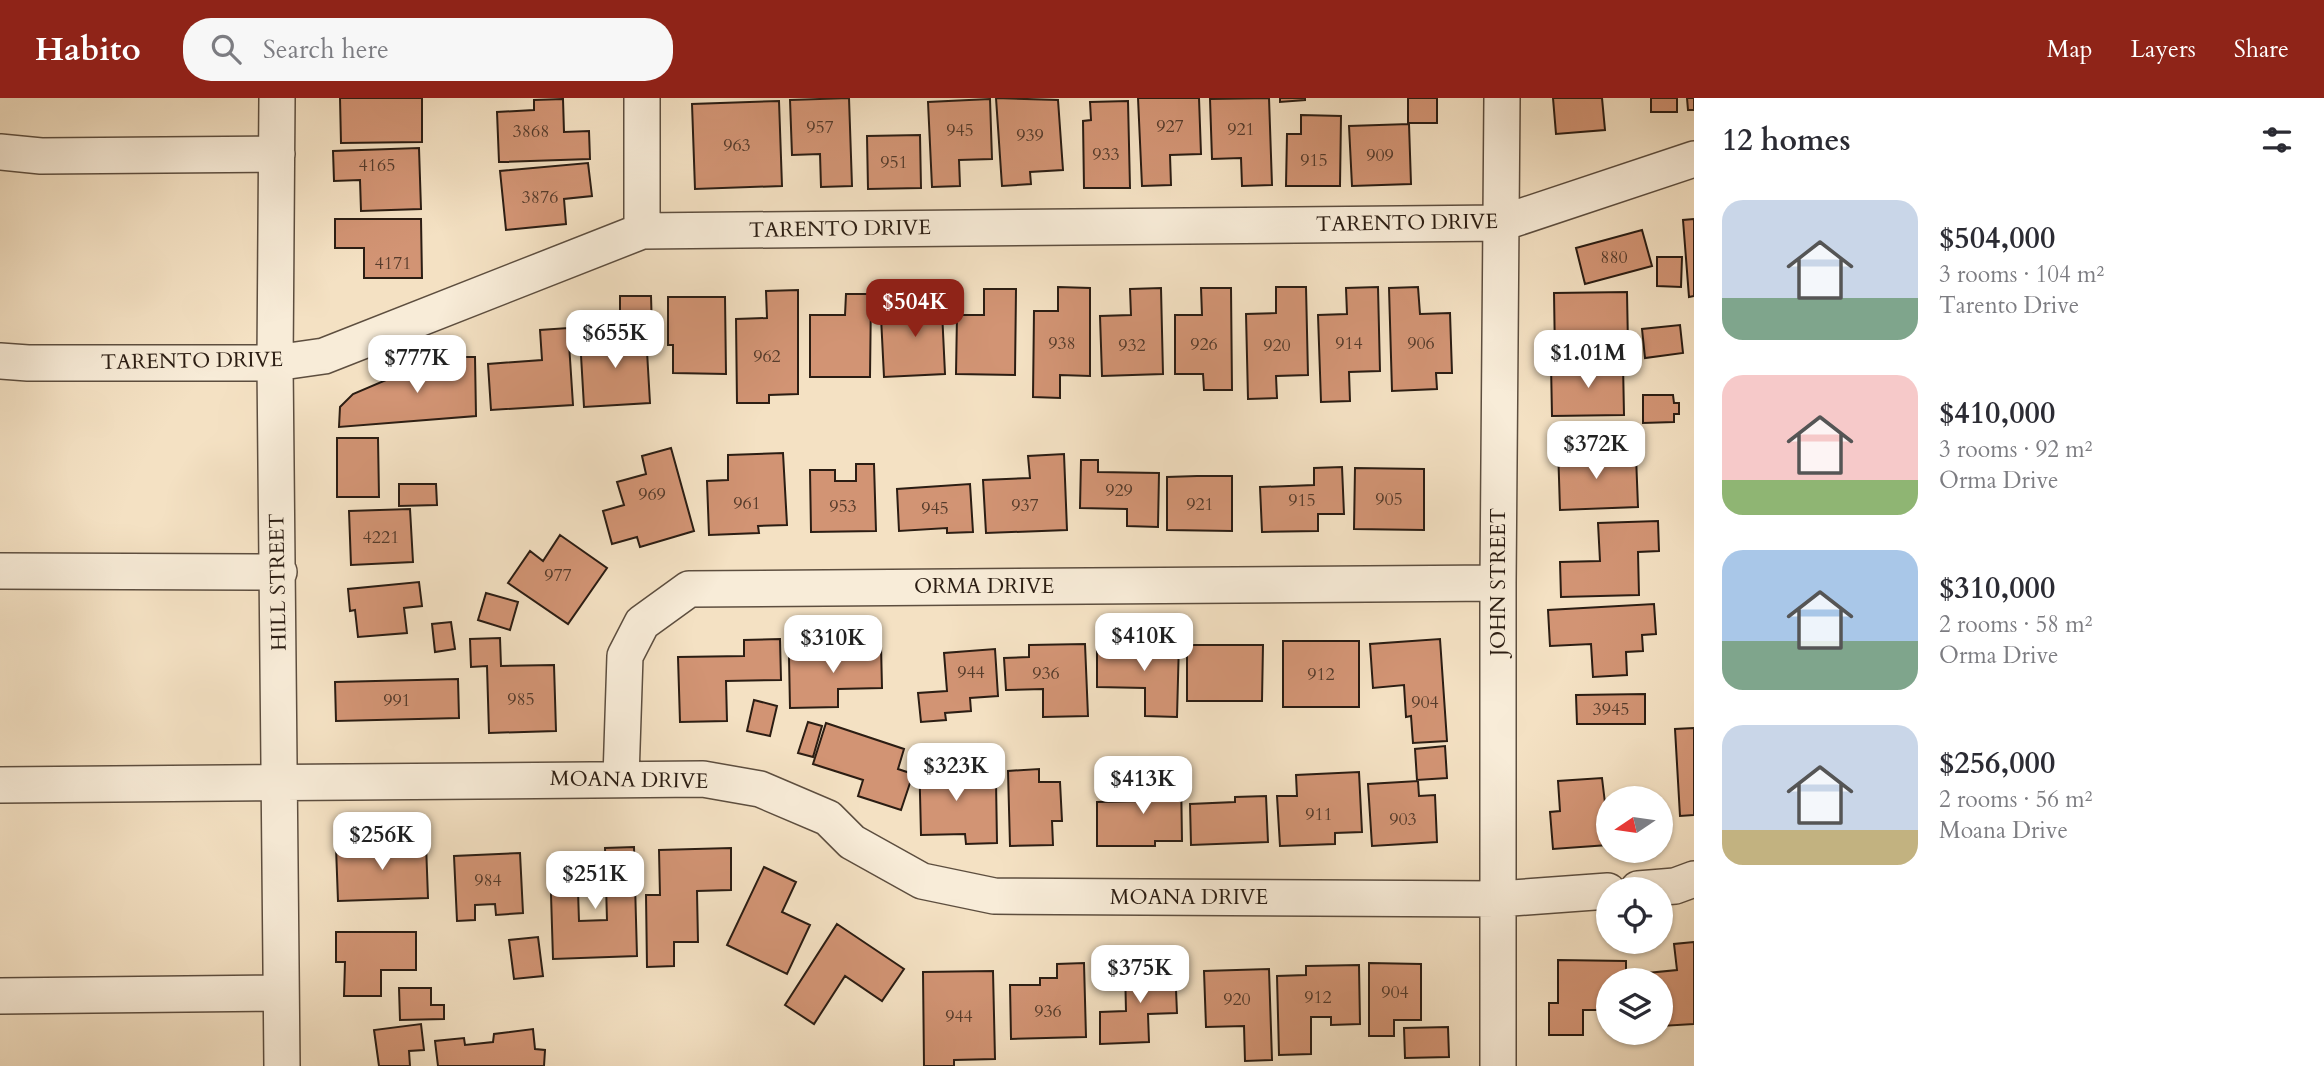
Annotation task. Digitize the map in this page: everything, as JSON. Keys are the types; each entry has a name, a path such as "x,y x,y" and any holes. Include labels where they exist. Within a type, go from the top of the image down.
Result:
{"street":[{"name":"HILL STREET","path":"276,98 275,363 282,1066"},
{"path":"642,98 642,231"},
{"name":"JOHN STREET","path":"1497,1066 1497,583 1502,98"},
{"path":"0,152 41,156 276,154"},
{"name":"TARENTO DRIVE","path":"0,361 275,363 324,356 642,231 1502,223 1694,159"},
{"path":"0,571 278,572"},
{"name":"ORMA DRIVE","path":"621,778 625,656 642,623 689,589 1497,583"},
{"name":"MOANA DRIVE","path":"0,785 703,779 760,789 828,818 852,842 922,881 994,896 1498,899 1596,892"},
{"path":"1673,886 1694,879"},
{"path":"0,996 281,993"}],"building":[{"path":"340,98 422,98 422,142 341,143"},
{"path":"849,98 852,186 821,187 820,154 792,155 790,100"},
{"path":"996,98 1058,100 1063,170 1030,172 1031,184 1002,186"},
{"path":"1138,98 1199,98 1201,154 1170,155 1171,185 1142,186"},
{"path":"1269,98 1272,185 1242,186 1241,158 1212,159 1210,99"},
{"path":"1280,98 1305,98 1305,100 1280,102"},
{"path":"1408,98 1437,98 1437,123 1408,123"},
{"path":"1553,98 1602,98 1605,130 1556,134"},
{"path":"1651,98 1677,98 1677,112 1651,112"},
{"path":"1687,98 1694,98 1694,110 1688,110"},
{"path":"563,99 564,132 589,131 590,159 499,162 497,112 534,110 534,100"},
{"path":"990,99 992,159 959,160 960,186 932,187 928,102"},
{"path":"779,101 782,186 695,189 692,104"},
{"path":"1128,101 1130,188 1084,188 1083,121 1091,120 1090,102"},
{"path":"1301,115 1341,116 1340,186 1286,186 1287,134 1301,134"},
{"path":"1409,124 1411,184 1352,186 1349,126"},
{"path":"920,135 921,188 868,189 867,136"},
{"path":"419,148 421,209 361,211 360,180 334,181 333,151"},
{"path":"588,163 592,196 564,199 566,224 506,230 500,171"},
{"path":"335,219 421,219 422,278 364,278 364,248 335,248"},
{"path":"1694,219 1694,296 1689,297 1683,220"},
{"path":"1642,230 1652,266 1585,284 1576,248"},
{"path":"1657,257 1682,257 1681,287 1657,286"},
{"path":"1058,287 1090,288 1090,376 1060,375 1060,398 1033,397 1034,311 1058,311"},
{"path":"1276,287 1306,287 1308,375 1276,376 1277,398 1248,399 1246,314 1276,313"},
{"path":"1378,287 1380,371 1349,372 1350,401 1321,402 1318,315 1347,314 1346,288"},
{"path":"1418,287 1420,314 1450,313 1452,373 1436,373 1437,389 1392,391 1389,288"},
{"path":"1161,288 1163,374 1102,376 1100,316 1131,315 1130,289"},
{"path":"1201,288 1231,288 1232,390 1204,390 1203,374 1175,374 1175,315 1202,315"},
{"path":"984,289 1016,289 1015,375 956,374 957,315 984,315"},
{"path":"798,290 798,394 769,395 769,403 737,403 736,319 767,318 766,291"},
{"path":"941,290 945,374 884,377 881,317 914,316 913,291"},
{"path":"1627,292 1628,346 1588,346 1589,356 1555,356 1554,293"},
{"path":"846,294 871,294 870,377 810,377 810,315 845,315"},
{"path":"620,296 651,296 652,329 620,329"},
{"path":"668,297 725,297 726,374 673,373 673,345 668,345"},
{"path":"1680,325 1683,353 1645,358 1642,329"},
{"path":"568,328 573,405 491,410 488,364 542,360 540,330"},
{"path":"646,334 650,403 584,407 580,338"},
{"path":"440,357 475,357 476,416 339,427 340,407 353,394"},
{"path":"1623,363 1624,415 1552,416 1551,364"},
{"path":"1643,395 1673,395 1674,403 1679,403 1679,414 1674,414 1674,422 1643,423"},
{"path":"337,438 378,438 379,497 337,497"},
{"path":"1582,446 1582,457 1636,456 1638,507 1560,510 1558,447"},
{"path":"671,448 694,531 640,547 637,537 612,544 603,511 624,505 617,482 646,474 642,456"},
{"path":"783,453 787,525 758,526 759,533 709,535 707,481 728,480 728,455"},
{"path":"1064,454 1067,530 986,533 983,480 1030,478 1028,456"},
{"path":"1081,460 1098,460 1098,472 1159,473 1158,527 1127,526 1127,509 1080,508"},
{"path":"856,464 874,464 876,531 811,532 810,470 835,470 835,481 856,481"},
{"path":"1342,467 1344,514 1318,514 1318,531 1262,532 1260,487 1314,485 1314,468"},
{"path":"1355,468 1424,469 1424,530 1354,529"},
{"path":"1232,476 1232,531 1167,530 1167,477"},
{"path":"399,484 436,484 437,505 399,506"},
{"path":"970,484 973,532 947,533 947,528 899,531 897,489"},
{"path":"410,509 413,562 351,565 349,511"},
{"path":"1658,521 1659,551 1638,552 1639,595 1561,597 1560,562 1600,561 1598,523"},
{"path":"560,535 607,568 568,624 508,583 530,551 543,561"},
{"path":"419,582 422,606 404,608 407,633 358,637 355,610 350,611 348,589"},
{"path":"486,593 518,602 510,630 478,620"},
{"path":"1654,604 1656,634 1642,635 1643,651 1626,652 1627,675 1593,677 1591,644 1550,646 1548,610"},
{"path":"451,622 455,649 435,652 432,624"},
{"path":"500,638 501,666 554,665 556,731 489,733 487,666 471,667 470,639"},
{"path":"780,639 781,680 726,681 727,721 680,722 678,657 744,656 744,640"},
{"path":"1440,639 1447,741 1413,743 1411,716 1406,717 1404,685 1373,688 1370,644"},
{"path":"1122,640 1179,641 1177,717 1145,716 1145,688 1097,687 1097,650 1122,650"},
{"path":"1283,641 1359,641 1359,707 1283,707"},
{"path":"1085,644 1088,716 1043,717 1043,689 1006,690 1004,658 1029,657 1029,645"},
{"path":"881,645 882,688 838,689 838,707 790,708 789,657 823,656 823,646"},
{"path":"1187,645 1263,645 1262,701 1187,701"},
{"path":"995,649 998,696 970,698 971,711 945,713 946,720 921,722 918,693 947,691 944,653"},
{"path":"458,679 459,718 336,721 335,682"},
{"path":"1645,694 1645,724 1577,724 1576,695"},
{"path":"754,700 777,706 770,736 747,731"},
{"path":"808,722 822,726 813,757 798,753"},
{"path":"826,723 904,749 898,769 913,774 901,810 858,796 863,780 813,764"},
{"path":"1694,728 1694,815 1680,816 1675,729"},
{"path":"1445,746 1447,778 1417,780 1415,749"},
{"path":"946,752 947,783 996,781 997,843 966,844 965,834 921,835 919,753"},
{"path":"1039,769 1039,782 1060,782 1062,821 1052,821 1053,845 1010,846 1008,771"},
{"path":"1359,772 1362,832 1335,833 1335,844 1280,846 1277,796 1297,796 1296,775"},
{"path":"1181,775 1182,841 1155,841 1155,846 1097,846 1097,802 1146,801 1146,776"},
{"path":"1602,778 1603,786 1596,786 1596,846 1553,849 1550,812 1560,811 1558,781"},
{"path":"1418,781 1419,796 1435,795 1437,842 1372,846 1368,784"},
{"path":"1266,796 1268,842 1191,845 1190,804 1235,802 1235,797"},
{"path":"426,844 428,898 338,901 336,847"},
{"path":"634,847 637,956 553,959 550,862 577,861 579,921 607,920 605,848"},
{"path":"731,848 731,890 697,891 698,942 674,942 674,966 647,967 646,895 660,895 659,850"},
{"path":"520,853 523,913 496,915 495,904 475,905 475,920 457,921 454,856"},
{"path":"764,867 796,882 782,912 810,925 787,974 727,945"},
{"path":"837,924 904,969 882,1001 845,976 814,1024 785,1005"},
{"path":"336,932 416,932 416,970 381,970 381,996 344,996 345,962 336,962"},
{"path":"538,937 543,976 514,979 509,940"},
{"path":"1694,942 1694,1024 1673,1025 1673,970 1677,970 1674,944"},
{"path":"1558,960 1626,961 1626,968 1596,968 1596,1010 1583,1010 1583,1035 1549,1035 1549,1003 1558,1003"},
{"path":"1084,963 1086,1037 1011,1039 1010,985 1040,985 1040,978 1057,978 1057,964"},
{"path":"1369,963 1421,964 1421,1020 1394,1020 1394,1036 1369,1036"},
{"path":"1359,965 1360,1024 1331,1025 1331,1017 1311,1017 1311,1054 1279,1055 1277,976 1306,975 1306,966"},
{"path":"1175,966 1177,1013 1148,1014 1149,1042 1100,1044 1100,1012 1126,1011 1125,968"},
{"path":"1269,969 1272,1060 1245,1061 1244,1026 1206,1027 1204,971"},
{"path":"993,971 995,1059 954,1060 954,1066 924,1066 923,972"},
{"path":"399,988 431,988 431,1005 444,1005 444,1019 400,1020"},
{"path":"421,1024 424,1050 409,1051 410,1066 379,1066 374,1030"},
{"path":"1448,1027 1449,1057 1405,1058 1404,1028"},
{"path":"533,1029 535,1049 545,1050 544,1066 438,1066 435,1041 464,1038 465,1045 493,1042 494,1034"}]}
